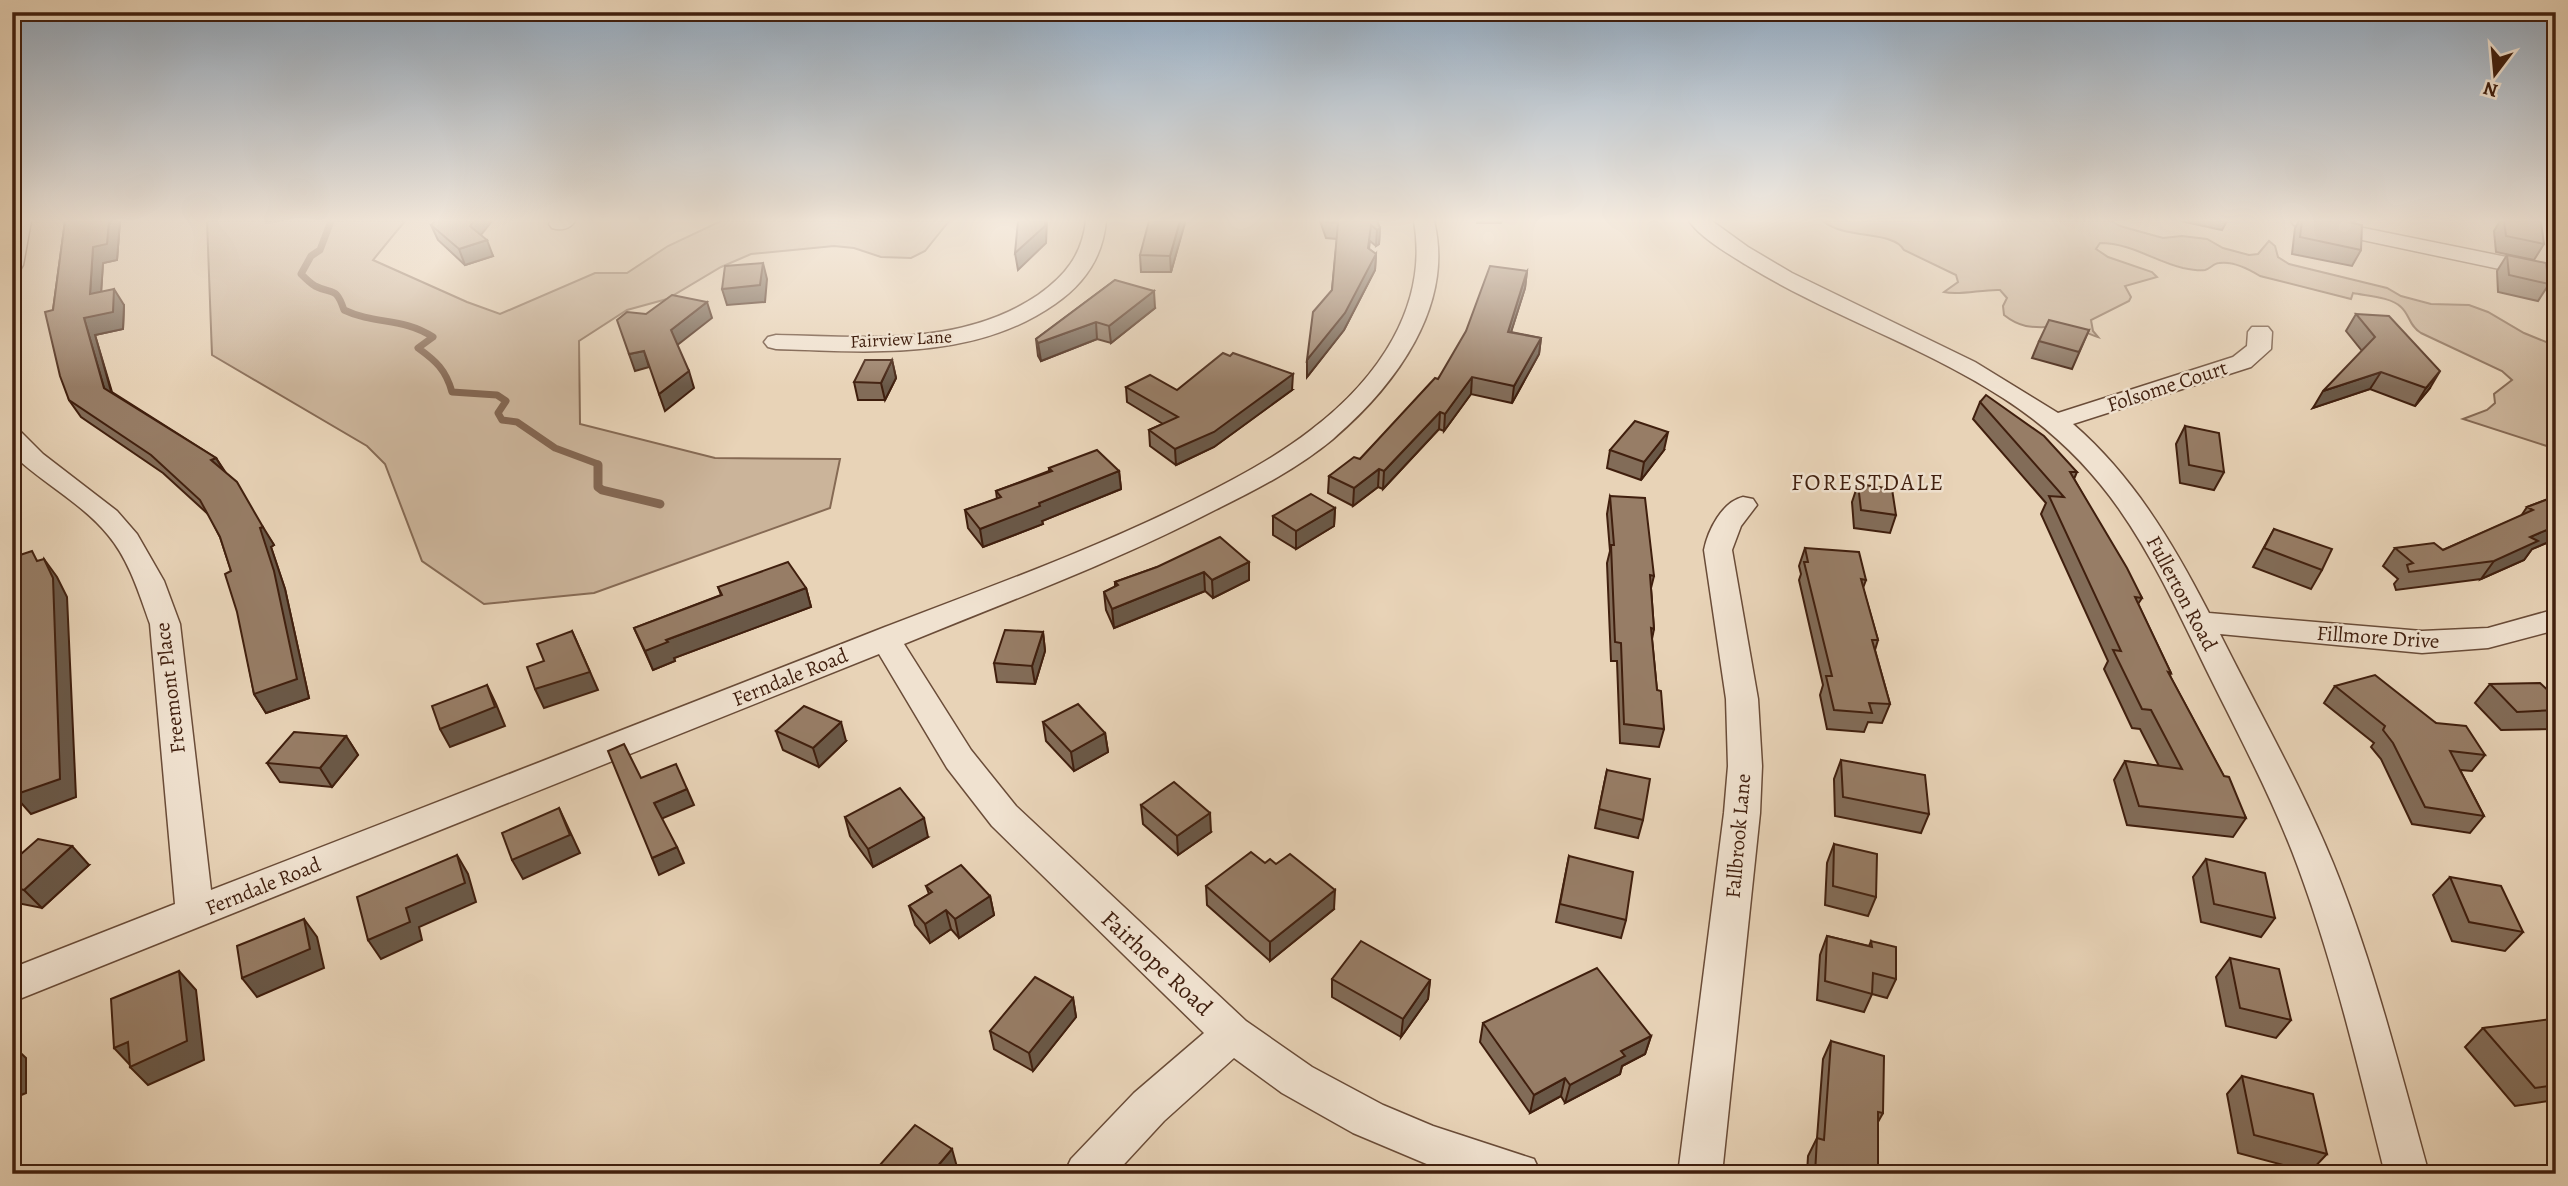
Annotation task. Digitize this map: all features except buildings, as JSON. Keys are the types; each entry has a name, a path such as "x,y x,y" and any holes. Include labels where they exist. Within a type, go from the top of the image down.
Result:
{"street":[{"name":"Fairview Lane","path":"776,342 917,342 985,330 1030,310 1066,284 1072,276"},
{"name":"Ferndale Road","path":"12,985 1116,548 1192,512 1307,446 1345,413 1399,348 1416,316 1427,276"},
{"name":"Fullerton Road","path":"1779,276 1964,364 2018,397 2054,422 2089,452 2128,495 2199,622 2294,815 2319,875 2365,1018 2407,1174"},
{"name":"Folsome Court","path":"2054,422 2242,362 2259,349 2260,332"},
{"name":"Freemont Place","path":"12,438 26,454 108,518 129,544 150,582 165,624 195,913"},
{"name":"Fallbrook Lane","path":"1700,1174 1742,813 1745,766 1742,699 1718,550 1726,525 1743,505"},
{"name":"Fillmore Drive","path":"2199,622 2422,642 2488,638 2556,619"},
{"name":"Fairhope Road","path":"886,639 959,759 1004,816 1232,1034 1297,1080 1368,1119 1429,1145 1519,1174"},
{"path":"1086,1174 1149,1107 1232,1034"}],"shaded area":[{"path":"209,276 410,276 500,314 587,276 705,276 667,299 627,310 579,341 580,424 715,458 840,459 830,508 594,593 484,604 422,561 385,464 367,446 212,355"},
{"path":"1956,276 2157,277 2125,286 2131,297 2129,301 2091,320 2093,331 2098,337 2073,329 2028,326 2013,321 2004,315 2003,306 2007,298 2000,290 1944,292 1958,282"},
{"path":"2261,276 2339,276 2387,288 2401,296 2431,304 2469,305 2556,346 2556,449 2463,419 2487,410 2495,403 2494,394 2512,380 2502,371 2421,333 2397,304 2353,293 2351,299"}],"waterway":[{"path":"303,276 315,286 336,294 344,310 367,318 411,326 433,337 418,348 440,367 452,392 497,395 506,401 498,413 502,420 517,422 555,448 598,464 598,487 602,490 660,504"}],"district":[{"name":"FORESTDALE","path":"1868,482"}]}
